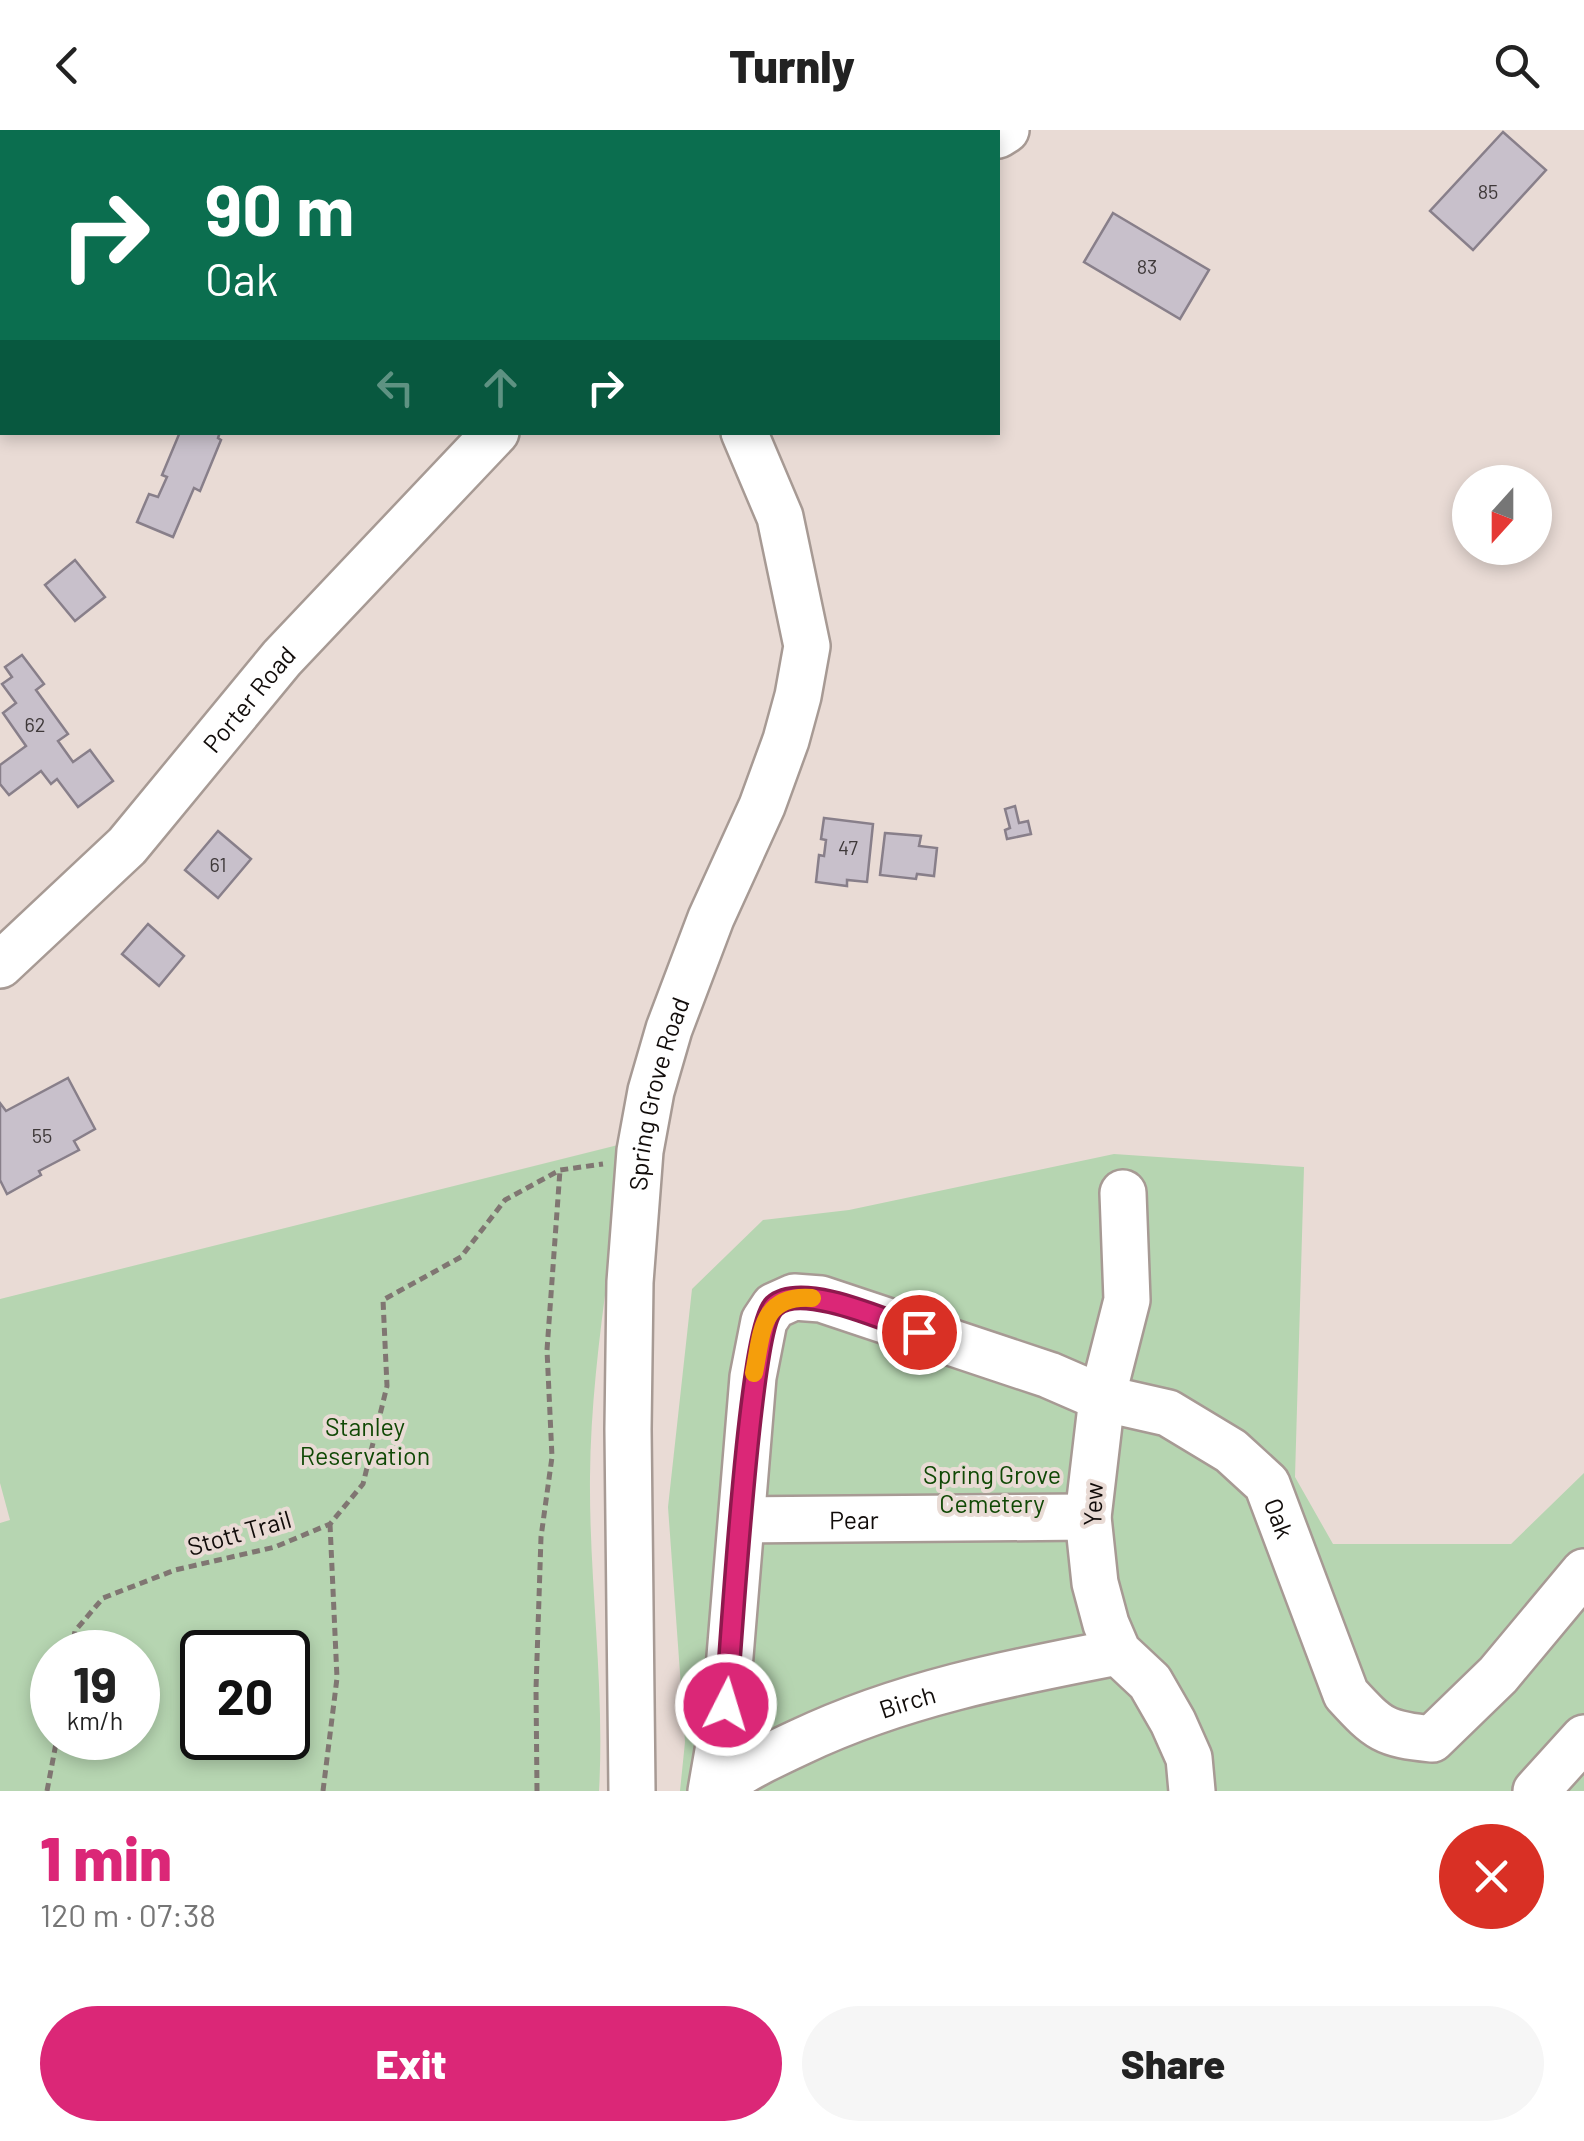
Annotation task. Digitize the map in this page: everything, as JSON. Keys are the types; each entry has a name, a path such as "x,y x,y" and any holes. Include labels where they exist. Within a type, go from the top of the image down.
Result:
{"street":[{"name":"Porter Road","path":"0,964 126,846 282,658 493,435"},
{"name":"Spring Grove Road","path":"632,1791 628,1429 630,1282 637,1179 651,1091 669,1029 786,740 806,646 780,517 745,435"},
{"name":"Yew","path":"1123,1193 1127,1300 1102,1398 1088,1516 1096,1583 1106,1624 1118,1652 1150,1682 1172,1722 1188,1758 1192,1791"},
{"name":"Oak","path":"742,1520 753,1378 764,1322 774,1306 794,1297 821,1299 1049,1374 1102,1398 1168,1413 1231,1451 1267,1484 1346,1694 1370,1720 1391,1734 1432,1739 1498,1675 1584,1572"},
{"name":"Pear","path":"742,1520 1088,1516"},
{"path":"712,1791 726,1705 742,1520"},
{"name":"Birch","path":"712,1791 764,1759 832,1727 904,1700 996,1676 1118,1652"},
{"path":"1536,1791 1584,1738"}],"path":[{"name":"Stott Trail","path":"75,1630 102,1598 175,1570 275,1547 330,1524 363,1484 387,1386 382,1300 461,1258 505,1200 560,1170 605,1164 637,1179"},
{"path":"536,1791 541,1537 552,1458 546,1350 560,1170"},
{"path":"322,1791 336,1678 330,1524"},
{"path":"47,1791 53,1760"}],"green space":[{"name":"Stanley Reservation","path":"626,1143 591,1435 599,1791 0,1791 0,1523 10,1520 0,1483 0,1299"},
{"name":"Spring Grove Cemetery","path":"1114,1154 1304,1167 1295,1477 1333,1544 1511,1544 1584,1473 1584,1791 680,1791 685,1742 668,1507 692,1289 763,1220 849,1210"}],"building":[{"path":"1503,132 1546,170 1473,250 1430,211"},
{"path":"1113,213 1209,270 1180,319 1084,262"},
{"path":"179,435 219,435 221,440 200,491 194,488 173,537 137,522 149,494 158,497 167,477 162,475"},
{"path":"75,560 105,597 75,621 45,585"},
{"path":"22,655 44,684 36,690 68,734 58,741 73,762 90,750 113,781 78,807 57,779 51,784 41,771 9,795 0,784 0,765 26,746 3,713 16,703 2,684 12,677 5,667"},
{"path":"1015,806 1019,823 1028,821 1031,834 1007,839 1005,830 1010,828 1005,809"},
{"path":"824,818 873,824 867,882 847,880 847,886 816,882 819,855 824,856 826,840 821,839"},
{"path":"218,831 251,859 218,898 185,870"},
{"path":"885,833 921,836 919,846 937,848 934,876 917,874 916,879 880,875"},
{"path":"148,924 184,956 159,986 122,954"},
{"path":"68,1078 95,1129 74,1141 79,1150 7,1194 0,1180 0,1103 6,1111"}],"slow traffic":[{"path":"754,1373 764,1322 774,1306 794,1297 812,1298"}],"route":[{"path":"726,1705 753,1378 764,1322 774,1306 794,1297 821,1299 919,1332"}]}
